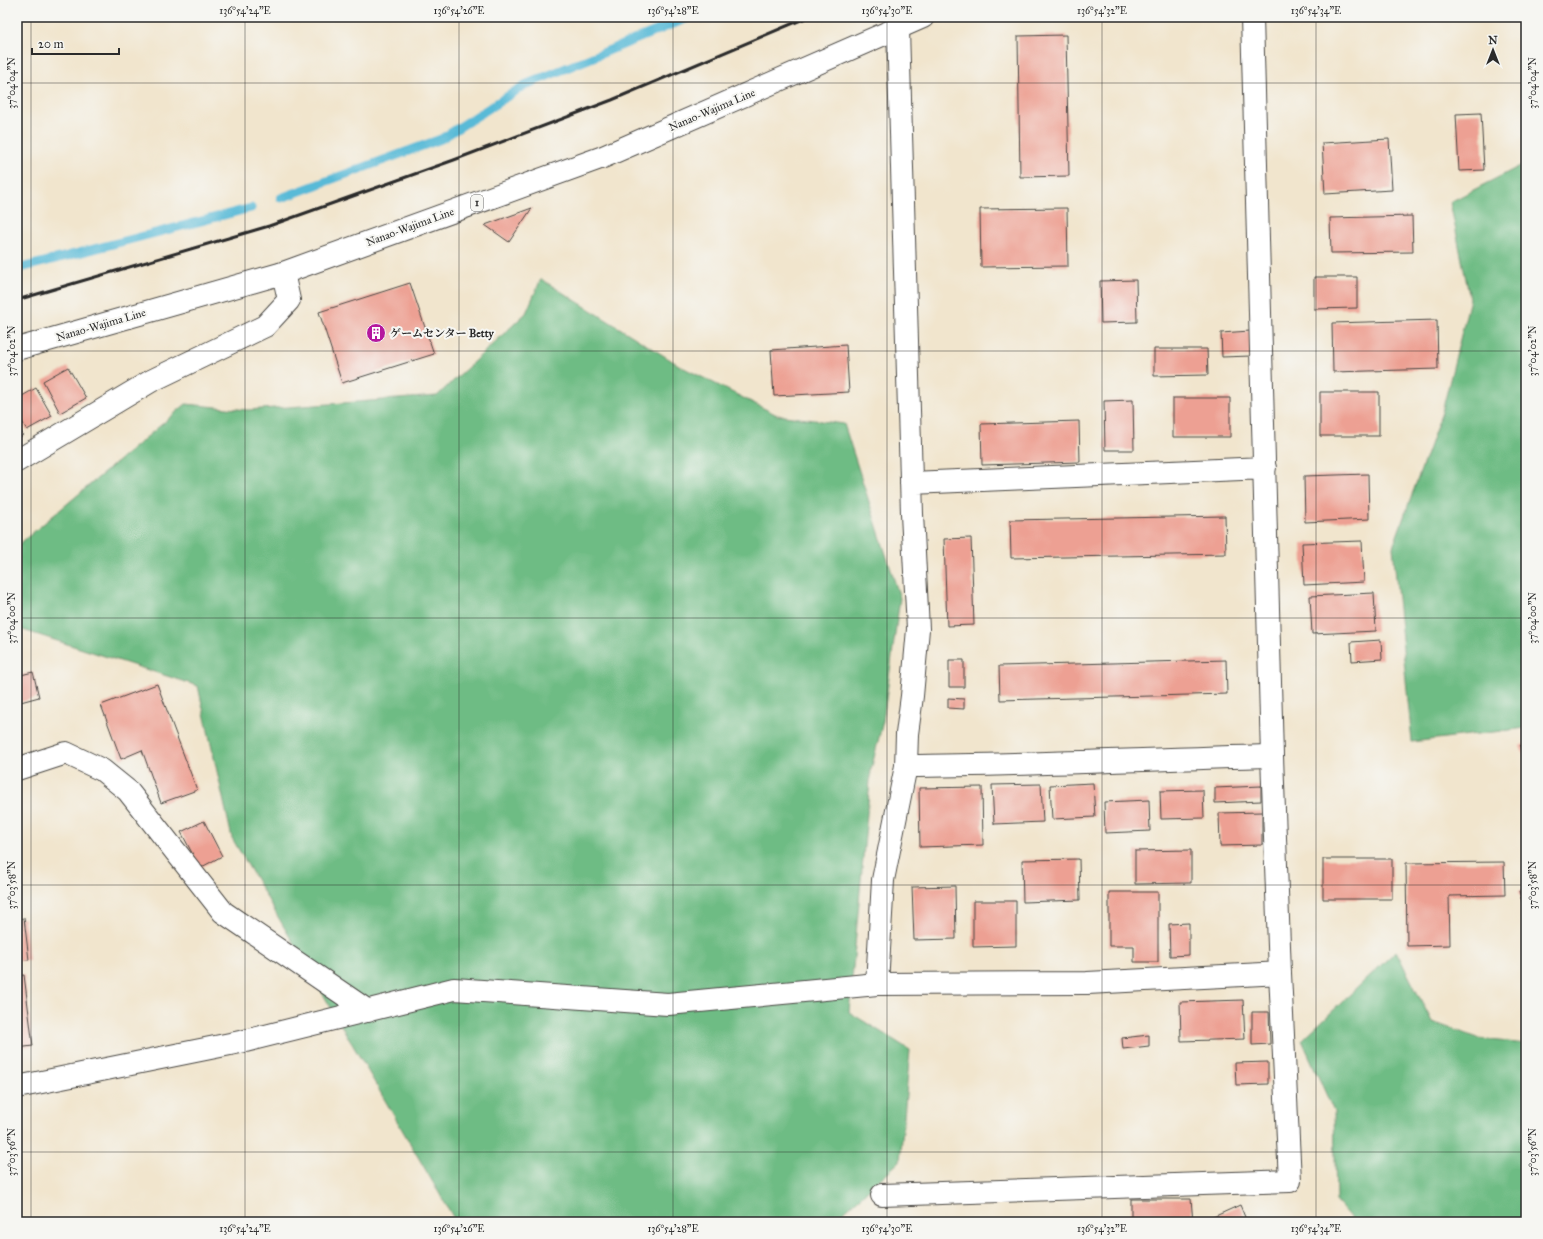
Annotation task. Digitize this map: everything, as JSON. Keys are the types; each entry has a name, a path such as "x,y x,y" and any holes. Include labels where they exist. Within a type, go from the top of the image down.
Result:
{"street":[{"name":"Nanao-Wajima Line","path":"17,349 283,273 603,157 923,17"},
{"path":"882,1195 1290,1181 1272,756 1252,17"},
{"path":"877,984 883,880 906,766 907,734 918,629 911,483 898,29"},
{"path":"17,461 151,381 265,326 289,300 283,273"},
{"path":"911,483 1265,468"},
{"path":"17,769 66,753 102,770 128,791 223,912 368,1011"},
{"path":"906,766 1006,765 1160,758 1272,756"},
{"path":"17,1087 245,1041 454,989 668,1004 877,984 1086,983 1280,973"}],"green space":[{"path":"1526,163 1526,728 1412,742 1393,547 1442,412 1470,299 1450,202"},
{"path":"541,279 682,367 777,415 844,424 900,598 883,721 871,770 849,1012 910,1050 900,1161 836,1219 843,1222 456,1222 232,838 198,686 17,628 17,546 186,404 248,410 437,396 526,313"},
{"path":"1396,951 1432,1022 1481,1039 1526,1044 1526,1222 1354,1222 1336,1201 1334,1112 1302,1040"}],"building":[{"path":"1066,35 1069,176 1020,177 1018,36"},
{"path":"1481,113 1484,170 1459,171 1456,114"},
{"path":"1389,139 1392,190 1325,194 1322,143"},
{"path":"532,208 509,242 485,225"},
{"path":"1067,208 1068,266 981,267 980,209"},
{"path":"1412,216 1413,252 1331,253 1330,218"},
{"path":"1314,277 1357,277 1357,308 1314,309"},
{"path":"1136,280 1137,322 1101,323 1100,281"},
{"name":"ゲームセンター Betty","path":"410,283 434,354 342,383 319,312"},
{"path":"1437,320 1438,369 1333,372 1332,323"},
{"path":"1250,331 1251,356 1222,357 1221,333"},
{"path":"846,345 849,392 774,396 771,350"},
{"path":"1154,349 1207,349 1208,375 1154,376"},
{"path":"68,367 86,398 60,413 43,381"},
{"path":"36,388 52,416 27,430 17,413 17,399"},
{"path":"1320,392 1379,392 1379,436 1320,436"},
{"path":"1173,398 1230,398 1230,437 1173,437"},
{"path":"1133,400 1134,450 1105,450 1104,401"},
{"path":"1079,421 1080,462 982,465 981,424"},
{"path":"17,425 23,435 17,439"},
{"path":"1368,474 1369,519 1305,522 1304,476"},
{"path":"1225,516 1226,554 1011,558 1010,520"},
{"path":"971,538 974,625 947,626 944,539"},
{"path":"1362,541 1364,582 1304,585 1302,543"},
{"path":"1374,593 1376,631 1312,634 1310,596"},
{"path":"1381,640 1382,659 1352,661 1351,642"},
{"path":"949,660 964,660 964,687 949,687"},
{"path":"1226,660 1227,694 1000,700 999,666"},
{"path":"33,672 39,697 17,703 17,676"},
{"path":"157,684 197,790 161,803 142,750 121,759 101,705"},
{"path":"948,698 964,699 964,709 948,708"},
{"path":"1526,743 1526,760 1520,746"},
{"path":"1093,783 1095,817 1052,819 1050,785"},
{"path":"1041,784 1043,822 994,824 992,785"},
{"path":"1261,786 1261,801 1215,803 1215,788"},
{"path":"982,787 983,845 920,847 919,788"},
{"path":"1203,790 1204,818 1161,819 1160,791"},
{"path":"1149,800 1150,831 1105,833 1104,802"},
{"path":"1262,812 1262,845 1220,846 1219,813"},
{"path":"204,821 222,856 200,868 181,832"},
{"path":"1191,850 1191,883 1135,884 1135,851"},
{"path":"1079,859 1080,900 1023,902 1022,860"},
{"path":"1323,859 1392,859 1392,899 1323,899"},
{"path":"1504,862 1505,895 1449,896 1450,945 1407,946 1406,863"},
{"path":"955,886 956,939 914,940 912,887"},
{"path":"1526,889 1526,915 1519,891"},
{"path":"1109,892 1158,892 1158,962 1134,962 1134,946 1109,946"},
{"path":"973,901 1016,901 1016,946 973,947"},
{"path":"24,918 29,960 17,961 17,919"},
{"path":"1189,923 1189,955 1170,956 1169,924"},
{"path":"24,975 33,1046 17,1048 17,976"},
{"path":"1243,1000 1245,1039 1181,1041 1180,1002"},
{"path":"1252,1012 1269,1012 1270,1044 1252,1045"},
{"path":"1149,1035 1149,1046 1123,1049 1122,1038"},
{"path":"1268,1062 1268,1084 1236,1085 1235,1063"},
{"path":"1131,1199 1191,1199 1193,1222 1131,1222"},
{"path":"1240,1205 1247,1222 1210,1222 1209,1219"}],"waterway":[{"path":"281,198 441,139 525,85 690,17"},
{"path":"17,269 251,208"}],"railway":[{"path":"17,300 269,226 454,160 612,100 808,17"}],"place":[{"name":"ゲームセンター Betty","path":"376,333"}]}
